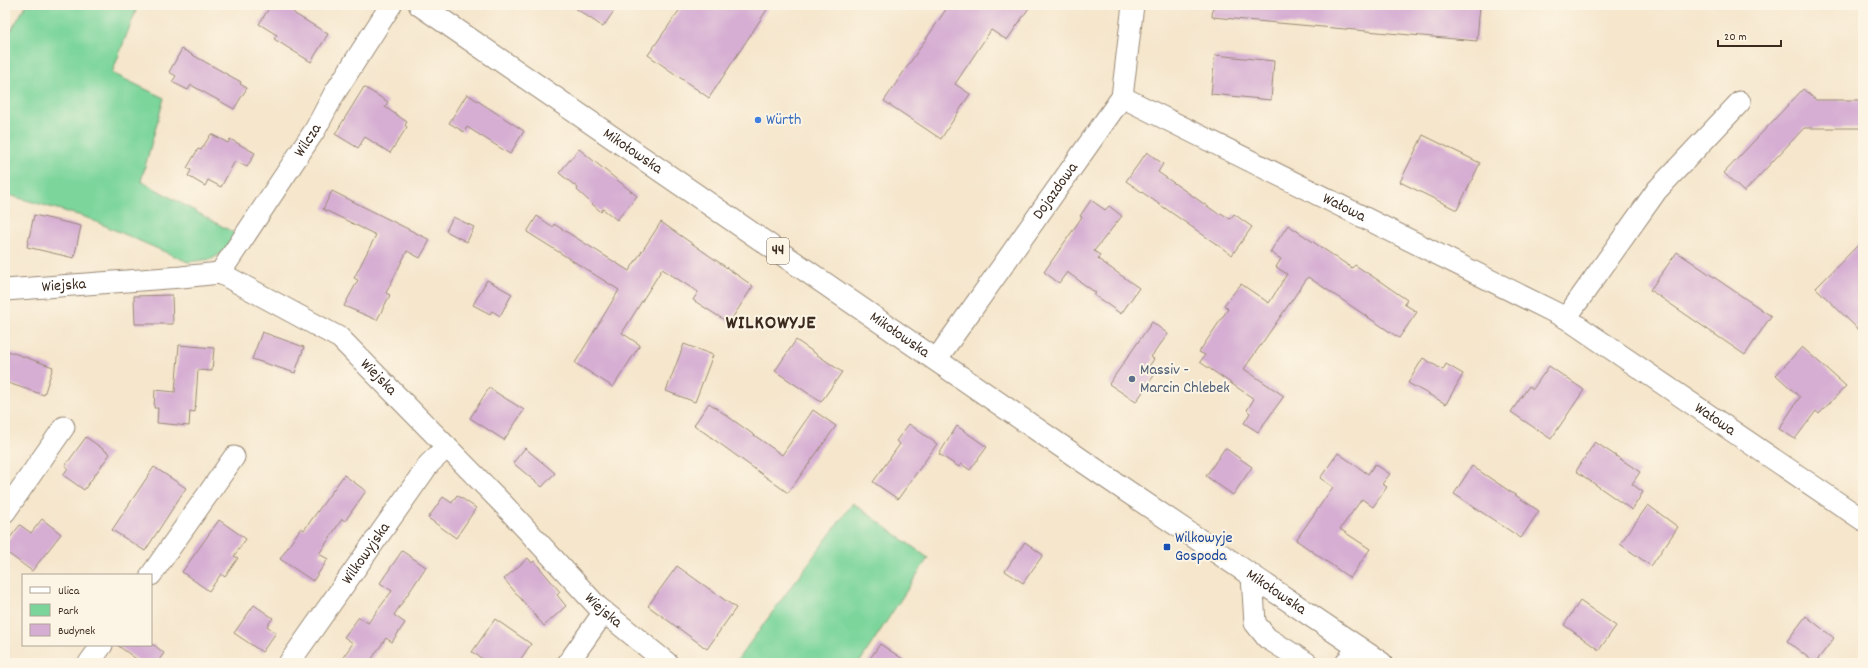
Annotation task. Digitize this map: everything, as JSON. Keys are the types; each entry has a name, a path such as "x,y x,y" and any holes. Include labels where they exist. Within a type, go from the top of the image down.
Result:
{"main road":[{"name":"Mikołowska","path":"420,5 1252,576 1352,655 1381,663"}],"street":[{"name":"Wilcza","path":"220,272 314,130 334,94 391,5"},
{"name":"Dojazdowa","path":"936,360 1122,97 1133,5"},
{"name":"Wałowa","path":"1122,97 1566,318 1863,520"},
{"path":"1566,318 1650,199 1740,102"},
{"name":"Wiejska","path":"5,290 181,277 220,272 340,338 503,504 604,612 668,663"},
{"path":"5,512 64,428"},
{"name":"Wilkowyjska","path":"288,663 429,464 447,447"},
{"path":"152,574 234,457"},
{"path":"1252,576 1254,623 1268,638 1307,663"},
{"path":"568,663 604,612"},
{"path":"89,663 101,646"}],"green space":[{"path":"26,5 138,5 112,73 164,98 141,181 236,234 223,252 212,259 188,262 85,217 5,194 5,41"},
{"path":"853,503 928,558 859,663 735,663"}],"building":[{"path":"271,5 288,5 295,14 328,34 311,62 274,39 277,35 259,24"},
{"path":"571,5 618,5 603,27"},
{"path":"683,5 770,5 709,98 648,55"},
{"path":"949,5 1031,5 1007,40 991,30 955,84 970,94 941,139 884,101"},
{"path":"1213,5 1480,5 1477,41 1212,17"},
{"path":"182,49 241,82 240,84 247,88 234,109 191,85 188,90 172,82 176,76 169,72"},
{"path":"1215,55 1274,61 1271,100 1211,94"},
{"path":"364,87 388,102 385,107 407,122 405,125 407,127 390,153 365,137 358,148 335,134"},
{"path":"1803,89 1816,100 1863,100 1863,128 1804,128 1744,192 1724,173"},
{"path":"467,94 524,131 510,154 467,127 464,132 449,123"},
{"path":"211,134 228,143 230,139 255,153 247,167 235,161 221,187 208,180 205,186 188,176 191,170 187,168 198,149 201,150"},
{"path":"1423,135 1480,163 1457,210 1400,182"},
{"path":"579,149 637,196 617,220 603,209 601,212 577,190 578,188 559,173"},
{"path":"1147,152 1163,164 1158,172 1220,215 1221,213 1230,219 1234,214 1252,227 1232,255 1126,181"},
{"path":"332,191 430,240 420,258 407,251 386,293 390,295 377,320 344,306 358,280 354,278 376,235 323,209"},
{"path":"1091,200 1105,210 1109,206 1122,216 1094,251 1100,255 1098,259 1139,288 1121,314 1094,295 1096,293 1067,272 1059,283 1044,272 1082,217 1080,216"},
{"path":"34,215 81,226 74,258 27,247"},
{"path":"537,216 553,227 554,224 629,271 661,222 753,286 729,323 693,300 698,292 662,269 622,333 640,345 613,387 575,363 619,290 527,232"},
{"path":"453,217 474,227 467,242 446,231"},
{"path":"1288,225 1352,268 1355,265 1381,282 1407,300 1404,304 1417,312 1399,338 1308,277 1244,369 1284,396 1258,432 1244,423 1250,413 1247,410 1254,399 1200,362 1205,355 1199,352 1228,309 1224,305 1241,284 1269,303 1287,274 1276,267 1281,259 1270,252"},
{"path":"1863,240 1863,334 1816,288"},
{"path":"1677,252 1771,316 1745,355 1650,290"},
{"path":"487,280 512,294 500,316 492,311 490,314 473,305"},
{"path":"172,295 173,324 135,324 134,296"},
{"path":"1152,322 1168,334 1151,357 1154,359 1147,369 1155,374 1136,402 1109,384"},
{"path":"262,332 304,347 295,373 252,359"},
{"path":"796,340 842,372 821,402 775,371"},
{"path":"684,344 713,355 695,402 666,391"},
{"path":"179,345 214,348 212,371 198,370 195,412 190,411 189,426 157,423 158,408 154,408 155,390 175,392"},
{"path":"1802,347 1846,386 1819,414 1816,411 1795,439 1779,429 1800,397 1776,375"},
{"path":"5,350 53,367 44,395 5,382"},
{"path":"1423,358 1443,370 1446,364 1463,374 1446,404 1408,383"},
{"path":"1549,366 1584,390 1551,439 1511,412 1529,386 1533,389"},
{"path":"489,388 524,410 504,440 470,418"},
{"path":"709,403 782,455 813,410 836,426 788,493 694,425"},
{"path":"909,424 937,444 898,499 873,482 900,444 896,441"},
{"path":"957,426 987,447 970,470 961,464 959,467 939,454"},
{"path":"86,437 110,454 84,490 63,475 68,468 65,466"},
{"path":"1595,442 1640,472 1632,484 1643,492 1632,510 1576,471"},
{"path":"525,448 555,473 542,487 513,463"},
{"path":"1225,448 1252,467 1233,495 1206,476"},
{"path":"1338,453 1368,474 1375,464 1390,474 1382,484 1387,487 1373,507 1362,499 1340,529 1370,549 1350,578 1296,540 1333,487 1320,478"},
{"path":"1472,466 1539,511 1521,538 1454,494"},
{"path":"154,467 186,488 145,551 112,530"},
{"path":"344,475 366,491 345,521 342,519 319,554 328,559 313,581 280,559 301,528 304,530"},
{"path":"457,495 476,508 456,538 428,518 443,497 452,503"},
{"path":"1648,505 1678,527 1651,566 1620,544"},
{"path":"42,519 61,534 32,571 5,551 5,544 20,525 31,533"},
{"path":"219,520 246,539 234,556 238,558 225,577 221,574 209,591 182,572"},
{"path":"1025,542 1043,555 1023,583 1005,571"},
{"path":"402,551 426,567 394,615 405,623 392,642 386,638 369,663 339,663 353,643 344,637 359,617 368,623 392,591 380,583"},
{"path":"528,558 532,563 534,561 560,592 557,595 566,606 544,626 504,579"},
{"path":"677,566 736,608 707,649 648,606"},
{"path":"1580,601 1616,626 1599,650 1564,625"},
{"path":"254,605 273,618 267,626 276,633 262,652 234,633"},
{"path":"1806,616 1834,638 1815,663 1787,641"},
{"path":"495,619 531,644 518,663 489,663 472,652"},
{"path":"880,644 909,663 867,663"},
{"path":"154,645 164,653 157,663 142,663 118,646"}],"place":[{"name":"Würth","path":"758,120"},
{"name":"Massiv - Marcin Chlebek","path":"1132,379"},
{"name":"Wilkowyje Gospoda","path":"1167,547"}],"district":[{"name":"WILKOWYJE","path":"771,324"}]}
